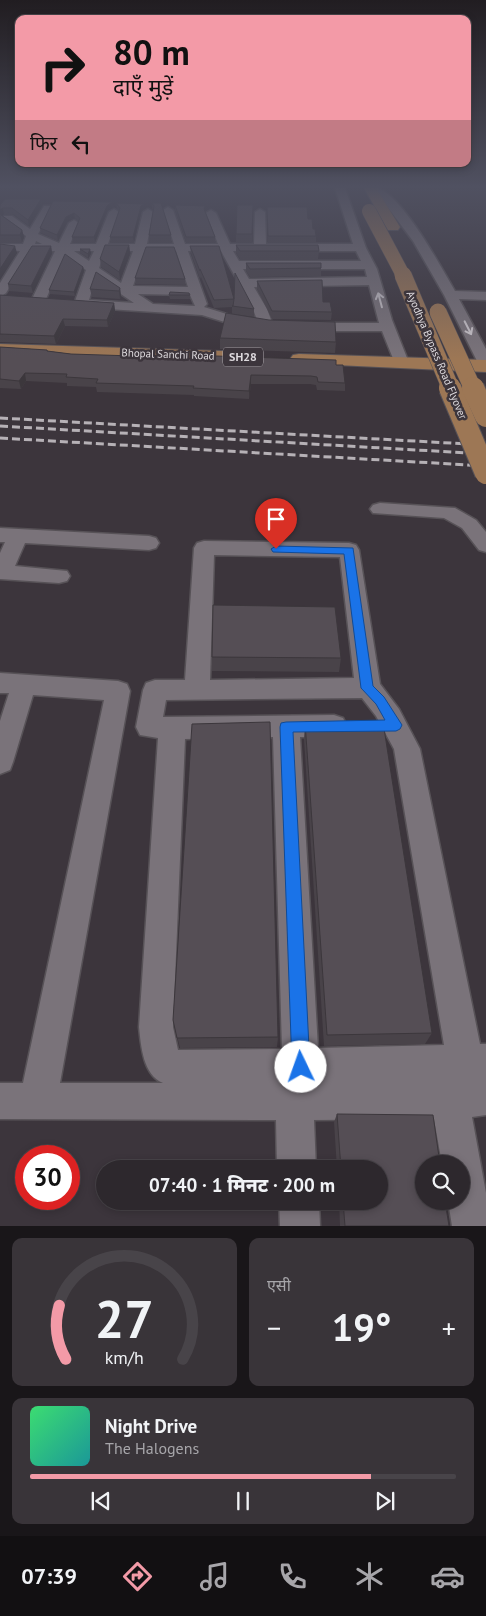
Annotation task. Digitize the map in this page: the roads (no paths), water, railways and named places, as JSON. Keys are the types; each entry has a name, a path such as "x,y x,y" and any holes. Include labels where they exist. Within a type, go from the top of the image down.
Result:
{"main road":[{"name":"Ayodhya Bypass Road Flyover","path":"390,245 486,473"},
{"name":"Ayodhya Bypass Road Flyover","path":"404,245 414,259 422,277"},
{"name":"Ayodhya Bypass Road Flyover","path":"430,294 486,416"},
{"name":"Bhopal Sanchi Road","path":"0,349 401,363 486,364"}],"street":[{"path":"3,296 28,245"},
{"path":"49,245 62,248 360,248 375,281 388,327 401,363"},
{"path":"63,245 34,299 80,304 203,311 231,320 271,325 225,247"},
{"path":"421,245 486,364"},
{"path":"62,248 150,308"},
{"path":"80,304 91,268 101,248"},
{"path":"125,290 140,248"},
{"path":"181,248 194,291 203,311"},
{"path":"235,265 369,265"},
{"path":"245,283 375,281"},
{"path":"125,290 194,291"},
{"path":"450,296 486,296"},
{"path":"294,327 388,327"},
{"path":"380,509 448,512 470,524 486,545"},
{"path":"59,576 1,572 9,535 149,543"},
{"path":"0,1101 38,1102 298,1084 476,1062 407,749 396,725 380,700 368,688 347,609 349,550 204,548 211,606 197,690"},
{"path":"0,762 12,684 118,691 38,1102"},
{"path":"368,688 155,690 149,727 396,725"},
{"path":"286,727 298,1084 297,1160"},
{"path":"172,728 156,1027 160,1053 168,1067 298,1084 468,1098 462,1155"},
{"path":"299,1210 300,1226"},
{"path":"469,1210 472,1226"}],"railway":[{"path":"0,418 486,445"},
{"path":"0,426 486,454"},
{"path":"0,438 486,466"}]}
